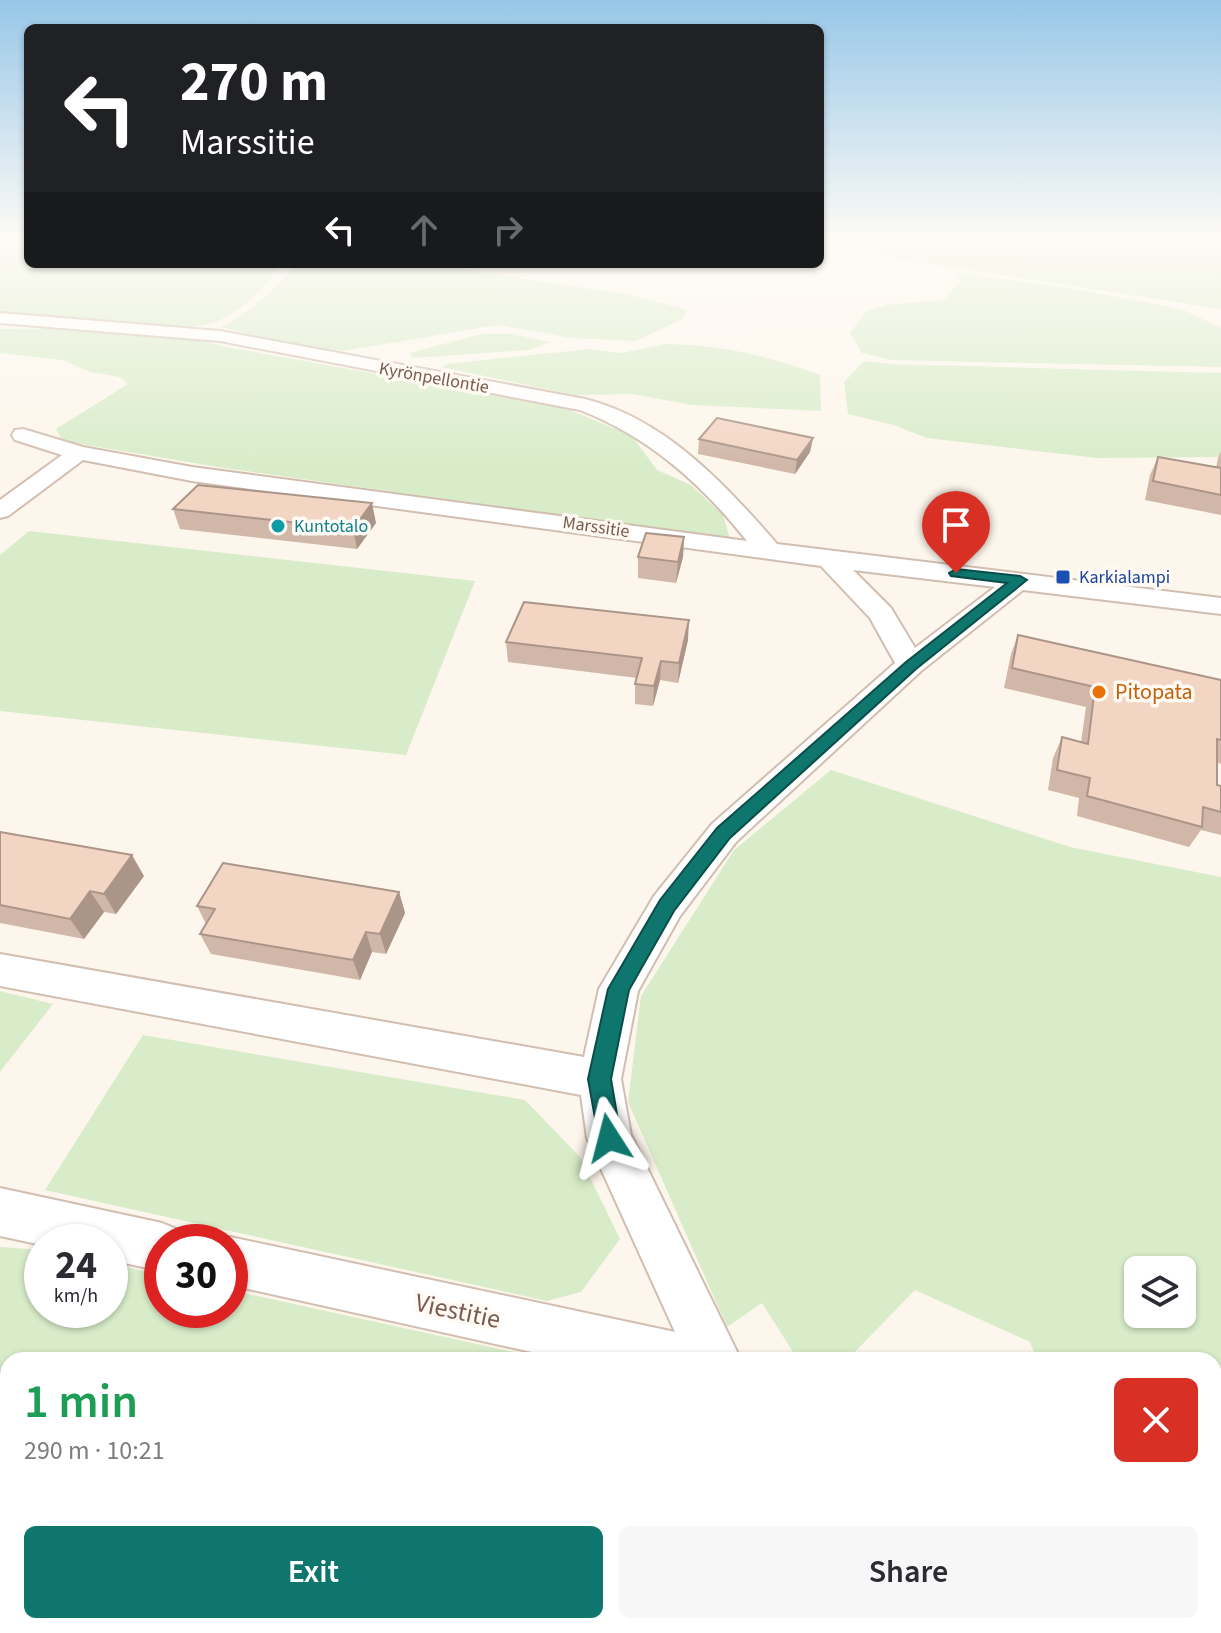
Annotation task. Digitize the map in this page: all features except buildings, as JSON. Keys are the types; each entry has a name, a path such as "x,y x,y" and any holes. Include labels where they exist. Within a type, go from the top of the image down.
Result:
{"street":[{"name":"Kyrönpellontie","path":"0,318 220,336 585,405 629,422 694,468 724,496 768,550"},
{"name":"Marssitie","path":"23,435 79,453 208,476 829,559 1221,606"},
{"path":"0,511 79,453"},
{"path":"829,559 881,614 911,665"},
{"path":"711,1352 609,1138 600,1079 619,989 667,906 724,833 911,665 1020,580"},
{"path":"0,970 600,1079"},
{"path":"0,1212 144,1243"},
{"name":"Viestitie","path":"248,1265 649,1352"}],"green space":[{"path":"229,314 202,325 177,327 80,323 0,315"},
{"path":"242,314 685,314 682,319 636,341 572,338 498,325 342,351 272,341 221,327"},
{"path":"864,314 1193,314 1221,328 1221,367 892,360 862,353 850,333"},
{"path":"0,329 84,329 174,336 563,407 632,436 657,470 691,485 723,515 730,539 224,468 63,441 56,429 128,384 120,377 90,372 63,360 0,353"},
{"path":"481,334 512,334 550,342 529,350 412,358 410,353"},
{"path":"667,344 745,353 820,375 821,411 692,405 632,394 575,395 441,367 589,349 621,353"},
{"path":"864,361 1221,373 1221,457 1097,458 927,438 894,425 848,414 844,382"},
{"path":"29,531 475,581 406,755 0,711 0,555"},
{"path":"831,770 1070,847 1221,877 1221,1352 1034,1352 1030,1342 915,1290 855,1352 793,1352 762,1303 727,1327 628,1102 641,996 734,850"},
{"path":"0,991 53,1004 0,1072"},
{"path":"143,1035 525,1100 580,1157 620,1239 581,1292 547,1301 248,1235 248,1224 199,1224 45,1190"},
{"path":"0,1247 24,1249 24,1328 128,1328 128,1267 144,1271 144,1328 248,1328 248,1294 513,1352 0,1352"}],"place":[{"name":"Kuntotalo","path":"278,526"},
{"name":"Karkialampi","path":"1063,577"},
{"name":"Pitopata","path":"1099,692"}],"route":[{"path":"609,1138 600,1079 619,989 667,906 724,833 911,665 1020,580 956,573"}]}
